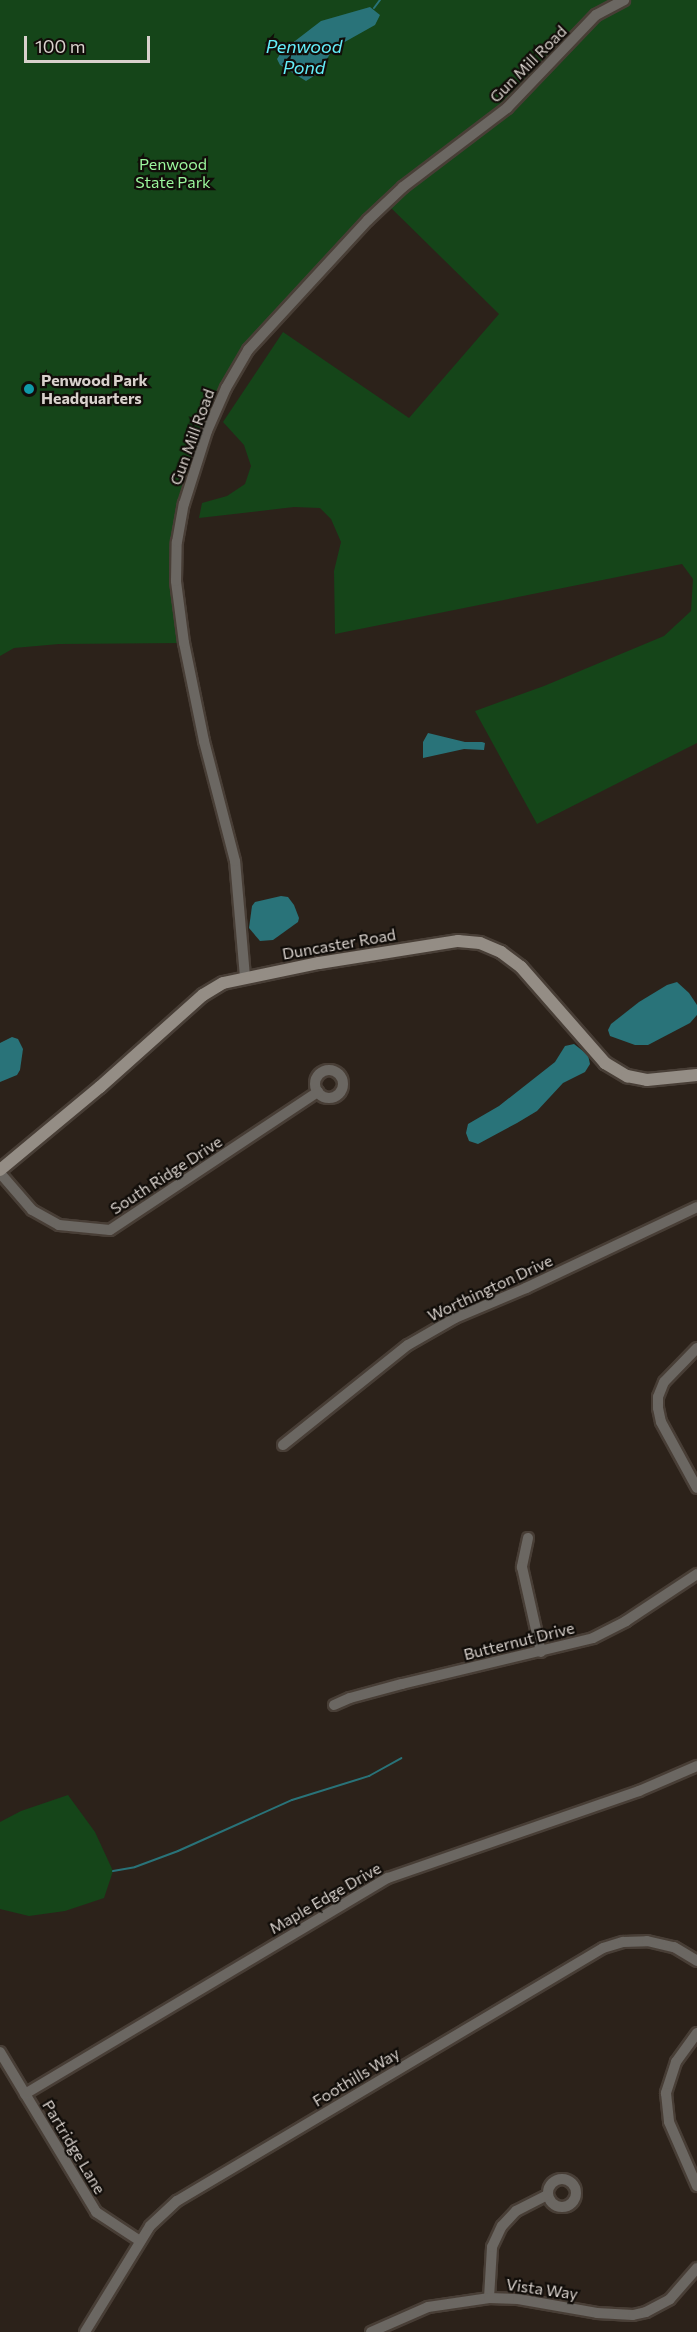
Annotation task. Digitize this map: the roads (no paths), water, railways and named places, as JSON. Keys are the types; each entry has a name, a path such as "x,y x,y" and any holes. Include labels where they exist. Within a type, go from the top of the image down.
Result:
{"street":[{"name":"Gun Mill Road","path":"245,977 235,861 204,741 184,643 176,581 177,542 184,504 207,431 226,388 248,350 368,220 403,187 507,108 596,15 624,0"},
{"name":"Duncaster Road","path":"0,1172 203,995 223,983 245,977 458,941 480,943 501,952 521,967 605,1063 627,1076 646,1080 697,1075"},
{"name":"South Ridge Drive","path":"0,1172 32,1210 59,1225 110,1230 318,1092"},
{"name":"Worthington Drive","path":"283,1445 408,1345 455,1318 526,1288 697,1207"},
{"path":"697,1348 664,1382 658,1397 658,1408 661,1422 697,1488"},
{"path":"528,1538 522,1568 541,1652"},
{"name":"Butternut Drive","path":"334,1706 350,1698 541,1652 606,1632 697,1574"},
{"name":"Maple Edge Drive","path":"25,2094 388,1878 649,1787 697,1766"},
{"name":"Foothills Way","path":"85,2332 140,2241 156,2219 177,2201 603,1948 623,1942 647,1941 674,1947 697,1960"},
{"path":"697,2033 676,2062 666,2093 666,2107 672,2132 697,2186"},
{"name":"Partridge Lane","path":"0,2052 96,2212 140,2241"},
{"path":"489,2298 489,2264 497,2236 516,2211 548,2196"},
{"name":"Vista Way","path":"371,2332 428,2307 489,2298 518,2299 617,2315 633,2315 646,2312 670,2299 697,2268"}],"water":[{"name":"Penwood Pond","path":"370,7 380,15 375,25 334,48 317,74 306,81 280,65 277,59 282,51 321,21"},
{"path":"428,733 465,742 482,742 485,743 484,750 464,749 423,758 423,742"},
{"path":"281,896 288,897 294,905 299,918 298,922 273,940 260,941 249,928 252,906 255,902"},
{"path":"677,982 689,993 697,1005 697,1015 690,1023 648,1045 635,1045 610,1036 608,1030 611,1024 639,1002 667,985"},
{"path":"12,1037 18,1039 23,1049 20,1070 17,1075 0,1082 0,1043"},
{"path":"574,1044 588,1055 590,1064 585,1072 563,1083 537,1111 517,1123 478,1144 469,1141 466,1133 468,1124 499,1106 555,1062 565,1046"}],"waterway":[{"path":"374,8 380,0"},
{"path":"113,1871 135,1867 178,1851 292,1800 369,1776 401,1758"}],"place":[{"name":"Penwood Park Headquarters","path":"29,389"}],"park label":[{"name":"Penwood State Park","path":"173,173"}]}
